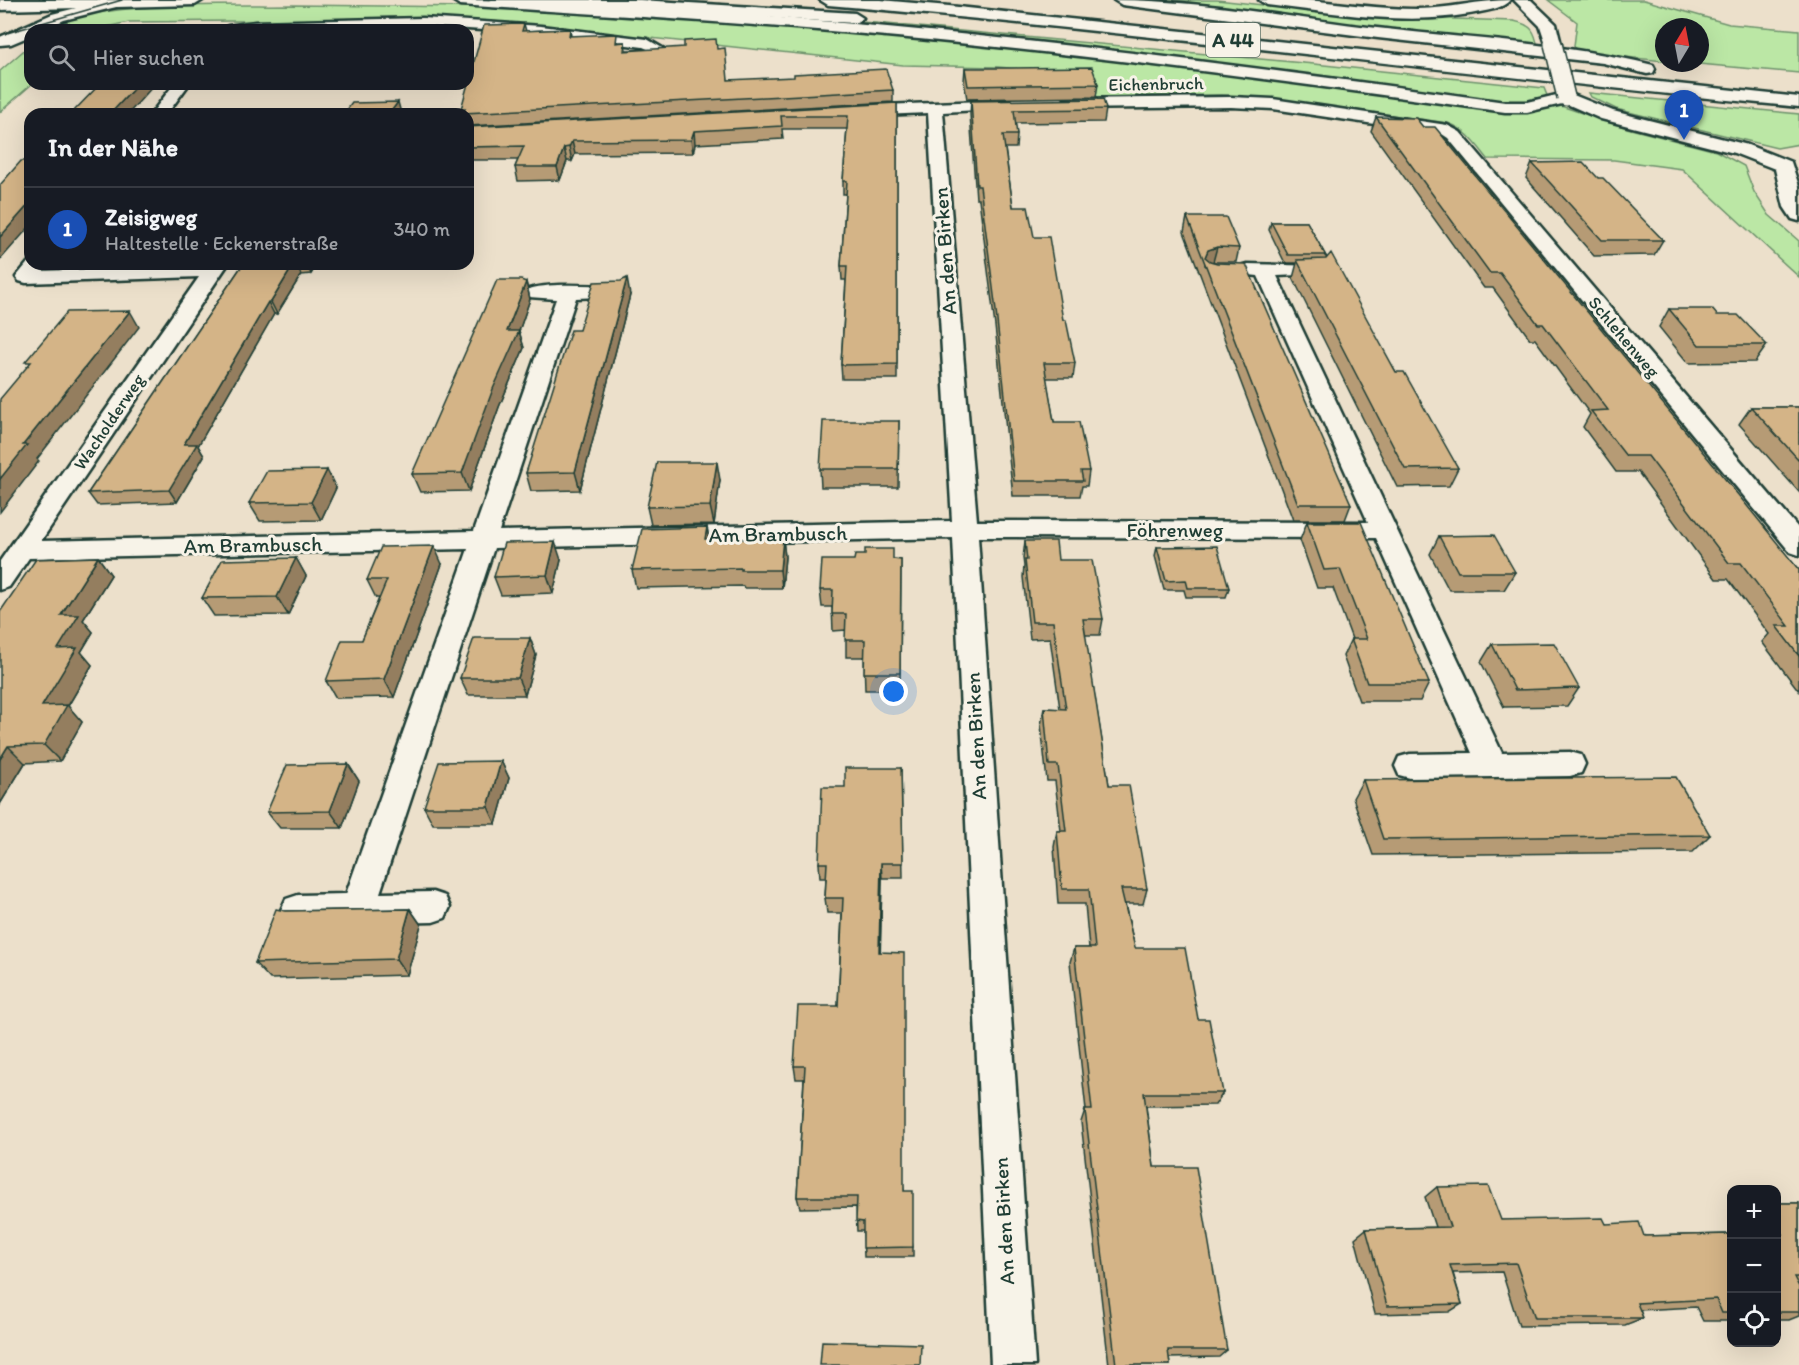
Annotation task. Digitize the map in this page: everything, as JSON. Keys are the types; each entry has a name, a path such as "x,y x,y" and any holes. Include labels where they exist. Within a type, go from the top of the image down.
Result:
{"main road":[{"path":"0,5 44,1 195,0"},
{"path":"460,0 764,21 936,36 1240,70 1506,107 1527,107 1565,98 1607,115 1791,162 1794,207 1799,215"},
{"path":"498,0 631,4 785,13 1034,32 1347,62 1449,65"},
{"name":"A 44","path":"828,0 1129,28 1799,102"},
{"path":"1001,0 1067,6"},
{"path":"1267,0 1399,14 1454,12 1501,1 1525,4 1548,24 1565,98"},
{"path":"2,43 44,1"},
{"path":"41,24 58,16 123,1"},
{"path":"1117,5 1603,58 1653,69"},
{"path":"2,43 24,32"}],"street":[{"path":"328,24 424,24"},
{"path":"474,25 647,43 657,50"},
{"path":"164,108 177,90"},
{"name":"Eichenbruch","path":"1051,105 1211,102 1273,104 1448,130"},
{"path":"848,112 1028,105"},
{"name":"An den Birken","path":"935,107 964,529 1013,1365"},
{"name":"Schlehenweg","path":"1448,130 1799,546"},
{"path":"32,270 26,277 159,270"},
{"name":"Wacholderweg","path":"0,580 214,270"},
{"path":"1225,270 1314,270"},
{"path":"1265,270 1492,765"},
{"path":"358,909 568,292"},
{"path":"536,293 616,292"},
{"name":"Föhrenweg","path":"964,529 1385,530"},
{"name":"Am Brambusch","path":"22,549 964,529"},
{"path":"1410,766 1570,764"},
{"path":"298,910 433,907"}],"green space":[{"path":"1152,0 1217,0 1365,16 1514,21 1532,30 1538,48"},
{"path":"1548,0 1644,0 1708,18 1655,18 1655,60 1576,52 1574,46 1577,22"},
{"path":"201,5 656,9 876,23 1544,88 1548,98 1561,106 1627,128 1716,151 1744,166 1754,192 1769,215 1799,241 1799,277 1682,169 1614,160 1488,159 1466,134 1448,123 1278,99 1221,95 1097,97 1088,74 997,67 903,65 491,21 427,19 58,24 93,14 127,9"},
{"path":"1709,18 1729,24 1799,30 1799,73 1709,65"},
{"path":"24,50 25,90 0,112 0,71"},
{"path":"1589,93 1799,114 1799,144 1777,148 1616,109 1591,97"}],"building":[{"path":"524,24 522,31 570,29 569,36 617,34 616,43 625,42 624,51 684,47 684,41 716,39 717,49 725,48 728,80 886,69 893,90 474,112 474,108 461,108 466,90 474,90 474,62 484,25"},
{"path":"1092,67 1098,84 968,86 965,68 1011,68"},
{"path":"94,90 132,90 116,108 77,108"},
{"path":"1103,99 1106,109 1014,110 1017,135 1003,135 1013,207 1028,207 1034,237 1049,237 1063,320 1066,320 1075,363 1044,363 1054,422 1079,422 1089,471 1081,471 1083,481 1014,481 996,311 980,186 977,186 971,101"},
{"path":"398,102 394,108 348,108 352,103"},
{"path":"897,103 897,364 841,365 847,266 841,266 847,181 843,181 848,116 781,116 782,126 694,131 691,140 572,141 569,147 564,148 557,167 515,167 524,146 474,147 474,127"},
{"path":"1376,117 1416,118 1423,127 1435,127 1799,570 1799,656 1776,626 1789,626 1741,563 1729,563 1648,456 1626,456 1591,411 1608,410 1543,324 1538,324 1500,273 1490,273"},
{"path":"21,161 24,161 24,210 0,237 0,185"},
{"path":"1583,162 1598,178 1603,178 1663,240 1602,240 1532,163"},
{"path":"1187,217 1226,217 1239,248 1217,247 1208,250 1205,257 1217,263 1246,264 1351,504 1298,504"},
{"path":"1271,222 1307,222 1327,258 1324,255 1288,255"},
{"path":"1331,253 1396,372 1404,372 1458,468 1405,469 1297,260 1326,259"},
{"path":"239,270 290,270 271,302 268,302 184,444 197,444 169,490 88,493"},
{"path":"627,278 575,472 526,473 571,330 579,330 594,282 621,281"},
{"path":"497,280 526,282 507,331 519,331 493,389 462,473 412,474"},
{"path":"1669,309 1712,309 1717,315 1738,315 1767,345 1699,345"},
{"path":"130,311 23,445 27,445 0,479 0,399 31,362 25,362 67,312"},
{"path":"1751,407 1799,407 1799,460"},
{"path":"823,421 899,421 898,469 820,469"},
{"path":"657,462 717,462 710,506 647,507"},
{"path":"327,470 311,502 249,503 267,471"},
{"path":"1307,522 1361,522 1429,683 1367,683 1351,639 1367,639 1340,569 1324,570"},
{"path":"707,527 705,539 783,539 780,570 741,570 741,568 632,570 642,529"},
{"path":"1494,535 1515,572 1458,572 1439,536"},
{"path":"1025,541 1056,541 1058,560 1092,560 1103,619 1083,619 1109,785 1129,785 1147,889 1121,889 1135,948 1185,948 1198,1019 1209,1019 1223,1093 1144,1093 1154,1167 1196,1167 1227,1350 1168,1350 1170,1365 1116,1365 1085,1110 1092,1110 1074,948 1095,948 1089,889 1062,889 1057,831 1066,831 1058,765 1049,765 1044,708 1066,709 1053,622 1032,622"},
{"path":"555,542 547,575 494,577 504,543"},
{"path":"434,546 384,679 326,681 342,640 362,640 387,580 367,580 381,547"},
{"path":"1217,546 1229,588 1188,588 1186,580 1166,581 1157,547"},
{"path":"865,549 893,549 893,559 901,560 900,673 864,673 865,640 845,640 846,614 832,614 833,590 820,590 822,560 854,560 855,555 865,555"},
{"path":"98,557 61,615 79,615 58,649 77,648 42,706 67,705 44,745 8,746 0,759 0,612 36,559"},
{"path":"296,558 277,597 202,598 222,560"},
{"path":"474,638 530,638 518,678 460,678"},
{"path":"1554,643 1579,688 1515,690 1492,644"},
{"path":"501,761 488,807 424,807 439,762"},
{"path":"348,764 330,811 267,812 287,765"},
{"path":"845,768 901,768 903,863 881,863 879,952 904,953 904,1191 913,1191 913,1247 863,1248 863,1222 856,1221 857,1197 797,1197 805,1066 794,1066 798,1006 838,1006 843,898 825,898 827,863 819,863 822,787 845,787"},
{"path":"1676,777 1710,835 1383,839 1363,780"},
{"path":"276,909 285,911 410,909 396,959 255,963"},
{"path":"1488,1186 1501,1220 1603,1218 1606,1224 1639,1222 1644,1236 1727,1234 1727,1313 1722,1313 1716,1299 1637,1303 1643,1318 1535,1318 1516,1263 1450,1265 1462,1304 1387,1306 1366,1229 1450,1227 1437,1187"},
{"path":"1781,1203 1799,1203 1799,1277 1794,1277 1799,1287 1799,1312 1781,1312 1781,1234 1783,1234"},
{"path":"822,1341 921,1344 920,1365 820,1365"}],"tram line":[{"path":"38,24 122,0"},
{"path":"0,35 24,28"}],"place":[{"name":"Zeisigweg","path":"1684,140"}]}
